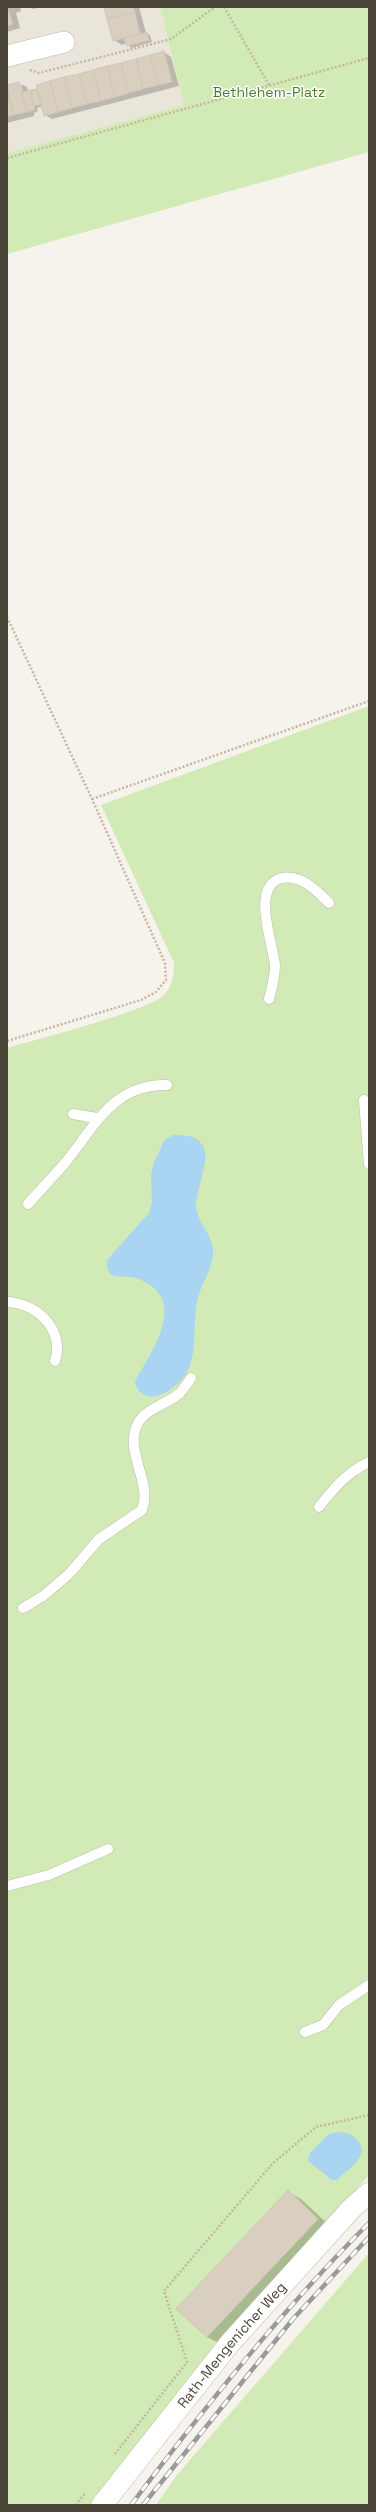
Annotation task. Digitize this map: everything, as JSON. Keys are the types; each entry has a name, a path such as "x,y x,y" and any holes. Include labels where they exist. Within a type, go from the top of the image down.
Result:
{"street":[{"path":"7,56 64,42"},
{"name":"Rath-Mengenicher Weg","path":"102,2505 230,2343 352,2208 369,2193"}],"lane":[{"path":"269,998 275,965 264,903 270,886 276,880 293,878 304,882 329,903"},
{"path":"28,1204 65,1163 97,1118 125,1096 142,1088 167,1085"},
{"path":"364,1100 369,1164"},
{"path":"73,1114 97,1118"},
{"path":"7,1302 28,1308 43,1315 50,1322 56,1341 55,1361"},
{"path":"23,1608 43,1596 69,1574 98,1539 142,1510 146,1494 135,1452 134,1436 138,1423 146,1414 180,1393 191,1378"},
{"path":"319,1507 343,1478 353,1470 369,1462"},
{"path":"7,1886 50,1875 108,1849"},
{"path":"305,2032 323,2025 339,2005 369,1985"}],"path":[{"path":"70,66 171,39 215,7"},
{"path":"224,7 268,85"},
{"path":"7,158 369,58"},
{"path":"7,618 92,799 165,963 166,980 156,992 141,1000 7,1041"},
{"path":"92,799 369,701"},
{"path":"114,2455 187,2362 164,2291 273,2163 316,2127 369,2115"},
{"path":"76,2505 90,2486"}],"shaded area":[{"path":"7,7 160,7 184,105 7,153"}],"green space":[{"name":"Bethlehem-Platz","path":"160,7 369,7 369,152 7,254 7,153 184,105"},
{"path":"369,706 369,2175 206,2358 92,2505 7,2505 7,1048 91,1024 139,1008 156,1001 168,991 173,975 174,963 101,805"},
{"path":"369,2253 369,2505 156,2505 176,2476"}],"water":[{"path":"174,1135 190,1136 199,1141 204,1149 204,1169 198,1192 196,1210 210,1238 213,1257 198,1297 194,1349 187,1373 179,1383 168,1391 151,1396 140,1392 135,1381 157,1342 162,1328 164,1313 163,1300 155,1289 141,1280 111,1275 107,1268 107,1260 149,1213 152,1202 151,1175 154,1162 165,1139"},
{"path":"339,2132 352,2135 358,2141 362,2152 360,2157 351,2167 337,2180 332,2180 308,2161 309,2154 329,2134"}],"building":[{"path":"7,7 13,24 7,26"},
{"path":"104,7 133,7 135,12 107,19"},
{"path":"135,12 140,34 113,41 107,19"},
{"path":"147,32 149,40 127,46 124,38"},
{"path":"164,51 172,82 158,85 150,55"},
{"path":"150,55 158,85 143,89 136,59"},
{"path":"136,59 143,89 129,93 121,63"},
{"path":"121,63 129,93 115,97 107,66"},
{"path":"107,66 115,97 101,101 93,70"},
{"path":"93,70 101,101 87,104 79,74"},
{"path":"79,74 87,104 72,108 64,77"},
{"path":"64,77 72,108 58,112 50,81"},
{"path":"50,81 58,112 44,116 36,85"},
{"path":"19,82 27,112 13,115 7,85"},
{"path":"37,89 41,104 34,106 30,90"},
{"path":"30,90 35,110 27,112 22,92"},
{"path":"7,92 13,115 7,117"},
{"path":"288,2190 318,2219 207,2337 176,2309"}],"railway":[{"path":"131,2505 245,2360 306,2290 369,2223"},
{"path":"143,2505 293,2319 369,2237"}]}
